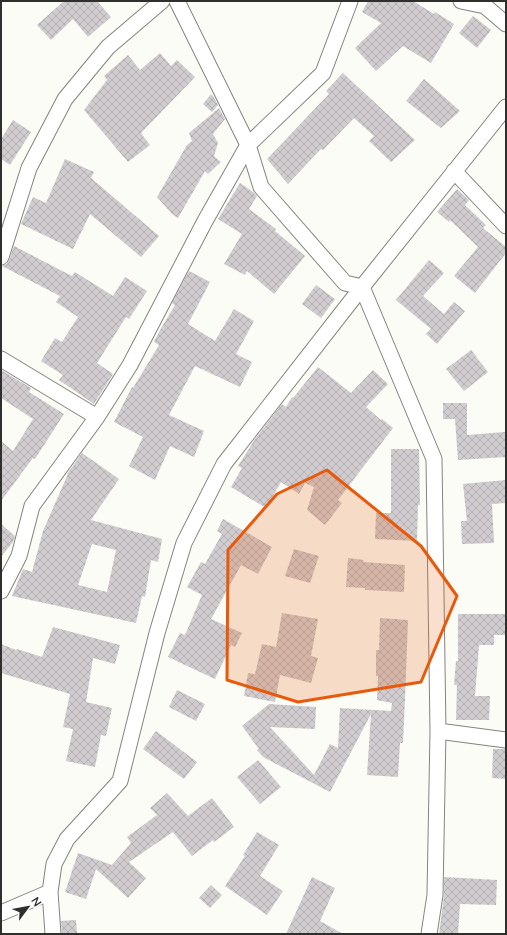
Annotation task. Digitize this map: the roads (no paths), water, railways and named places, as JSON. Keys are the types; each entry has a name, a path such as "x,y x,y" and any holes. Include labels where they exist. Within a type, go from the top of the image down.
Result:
{"street":[{"path":"1,257 29,168 65,99 108,47 162,1"},
{"path":"177,1 248,145 261,187 345,283 362,287"},
{"path":"1,591 19,556 32,506 97,417 130,365 205,221 248,145 323,73 350,1"},
{"path":"461,1 485,3 506,24"},
{"path":"53,934 50,892 54,864 67,839 120,781 157,633 184,543 224,464 362,287 506,107"},
{"path":"454,171 506,226"},
{"path":"362,287 434,459 438,731 435,895 429,934"},
{"path":"1,359 97,417"},
{"path":"438,731 506,740"},
{"path":"1,913 50,892"}]}
